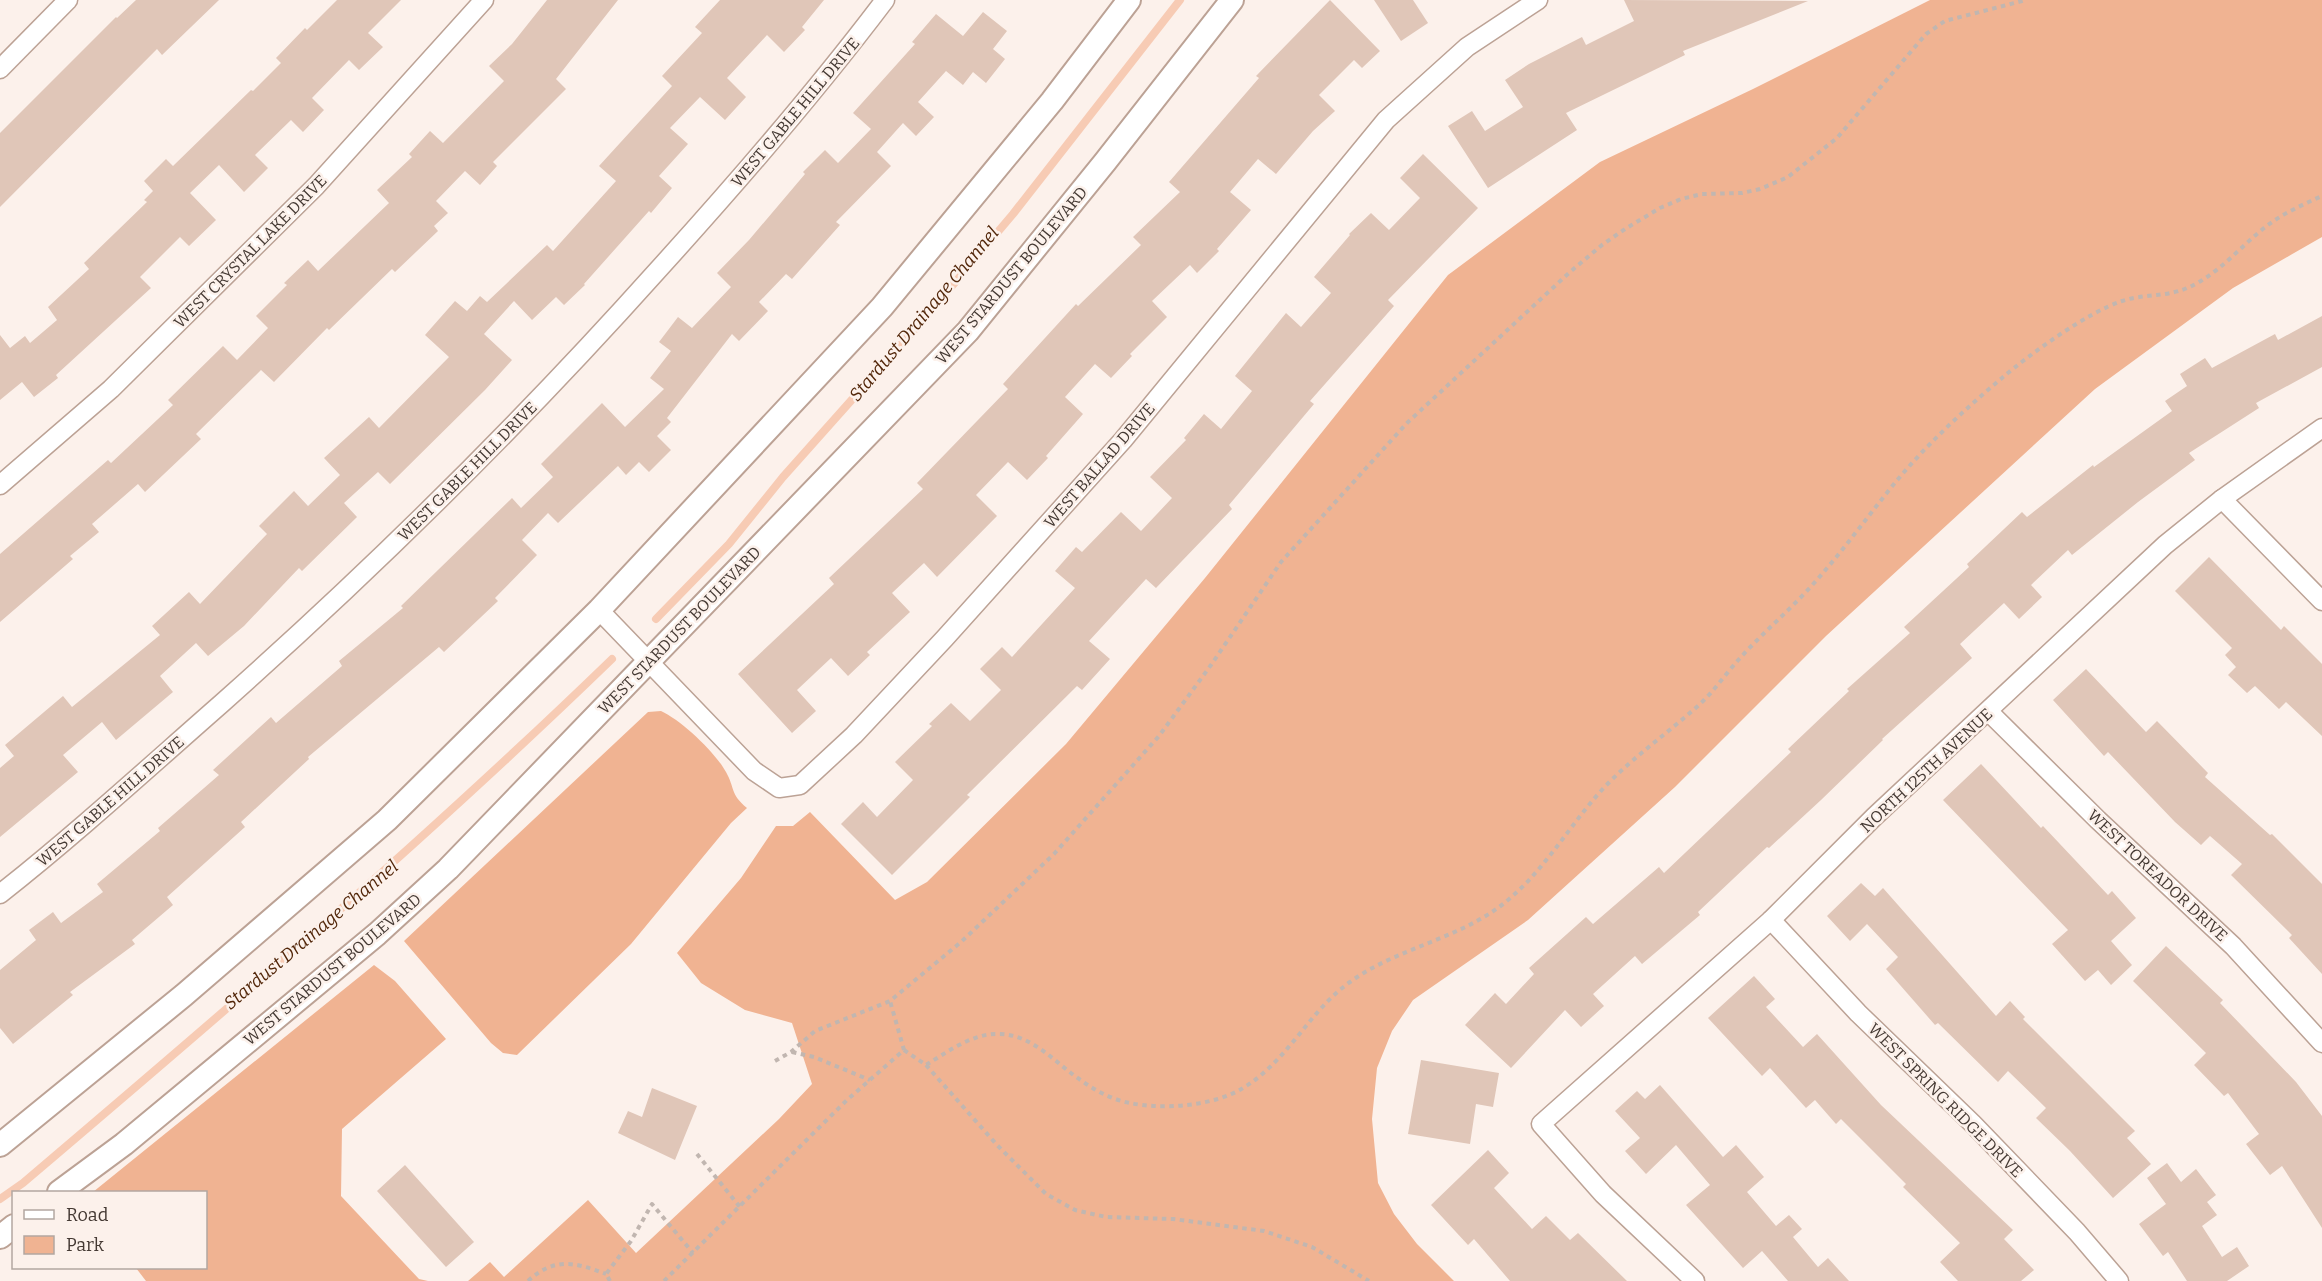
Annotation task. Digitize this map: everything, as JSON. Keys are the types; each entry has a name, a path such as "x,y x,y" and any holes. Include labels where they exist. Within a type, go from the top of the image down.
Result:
{"street":[{"path":"0,69 68,0"},
{"name":"WEST CRYSTAL LAKE DRIVE","path":"0,485 111,388 316,186 484,0"},
{"name":"WEST GABLE HILL DRIVE","path":"0,894 62,845 311,624 420,520 573,364 738,181 847,50 885,0"},
{"path":"0,1145 184,995 387,820 599,610 882,307 1052,101 1129,0"},
{"name":"WEST STARDUST BOULEVARD","path":"60,1191 124,1144 377,934 448,868 968,331 1106,162 1232,0"},
{"name":"WEST BALLAD DRIVE","path":"599,610 754,771 779,788 800,785 854,735 930,654 1123,440 1386,120 1467,47 1538,0"},
{"name":"NORTH 125TH AVENUE","path":"1695,1281 1603,1194 1541,1124 1771,920 1874,817 1989,712 2164,545 2222,499 2322,428"},
{"path":"2222,499 2322,601"},
{"name":"WEST TOREADOR DRIVE","path":"1989,712 2098,820 2233,946 2322,1043"},
{"name":"WEST SPRING RIDGE DRIVE","path":"1771,920 1857,1013 1973,1124 2077,1233 2119,1281"},
{"path":"0,1237 12,1228"}],"path":[{"path":"776,1061 791,1052 815,1031 890,1001 962,942 1054,854 1158,736 1211,665 1281,562 1407,423 1570,272 1602,245 1660,208 1681,199 1702,194 1742,193 1760,189 1788,177 1837,138 1857,117 1898,65 1935,27 1945,21 2025,0"},
{"path":"926,1065 980,1037 1000,1034 1019,1037 1037,1047 1080,1080 1107,1095 1132,1104 1163,1105 1209,1102 1244,1088 1270,1068 1345,985 1378,966 1465,927 1513,896 1538,872 1598,795 1630,761 1704,700 1744,653 1802,596 1835,559 1897,480 1964,412 2005,375 2062,335 2109,307 2132,299 2175,293 2199,283 2273,221 2322,196"},
{"path":"890,1001 904,1050 926,1065 997,1145 1046,1194 1075,1210 1106,1217 1173,1220 1264,1231 1312,1247 1369,1281"},
{"path":"664,1281 870,1080 904,1050"},
{"path":"791,1052 814,1057 870,1080"},
{"path":"697,1154 740,1207"},
{"path":"606,1274 631,1241 652,1204 693,1253"},
{"path":"528,1281 541,1269 560,1264 579,1265 606,1274 610,1281"}],"green space":[{"path":"1930,0 2322,0 2322,237 2233,288 2095,389 1826,636 1675,787 1528,920 1413,1000 1392,1031 1377,1068 1372,1119 1378,1183 1394,1214 1417,1244 1454,1281 468,1281 490,1262 504,1277 588,1200 636,1253 779,1119 812,1084 792,1023 745,1010 701,983 677,953 741,878 776,826 793,826 810,812 895,900 927,882 1066,744 1205,578 1448,275 1600,162 1753,89"},
{"path":"661,711 687,729 714,755 726,772 735,795 747,808 731,823 631,944 517,1055 503,1053 491,1043 404,941 648,712"},
{"path":"374,965 395,981 446,1039 342,1129 341,1196 419,1279 428,1281 146,1281 137,1269 207,1269 207,1191 94,1191"}],"building":[{"path":"136,0 219,0 162,55 157,49 0,207 0,133 116,17"},
{"path":"337,0 401,0 368,33 383,47 359,70 349,60 312,98 324,110 303,132 291,120 255,155 268,168 244,192 219,165 190,193 216,220 189,246 180,237 140,277 151,288 56,375 58,378 34,397 22,382 0,400 0,335 10,348 25,336 30,343 57,320 48,307 89,269 84,263 147,202 144,200 153,191 144,181 166,159 173,166 251,90 253,91 281,63 276,58"},
{"path":"547,0 618,0 556,79 566,89 493,162 497,166 480,185 465,171 436,201 448,213 434,226 438,231 395,272 392,269 329,330 327,328 274,382 261,370 196,434 201,439 145,492 138,484 92,524 99,532 70,556 73,559 0,622 0,554 108,460 111,463 173,405 168,400 223,346 237,360 268,328 256,316 287,285 284,283 308,260 318,271 389,203 377,190 412,157 409,154 430,131 443,143 504,81 489,66 512,44"},
{"path":"720,0 824,0 802,27 805,30 784,52 767,35 727,78 746,97 725,120 700,97 670,128 688,144 659,176 672,188 585,285 564,305 556,297 532,320 514,301 484,334 512,360 485,390 390,484 378,472 344,503 357,517 302,571 299,568 244,626 208,656 196,643 160,676 173,692 116,740 102,722 63,755 78,772 0,837 0,768 14,756 5,745 63,696 72,707 160,635 152,626 189,592 200,604 267,534 259,526 294,491 308,506 340,475 324,458 369,417 379,428 449,357 425,335 455,301 467,311 480,296 487,302 547,245 553,251 616,181 599,166 672,86 662,76 702,33 695,27"},
{"path":"1330,0 1380,51 1362,68 1354,60 1319,95 1335,111 1313,131 1276,174 1258,159 1230,192 1251,210 1217,249 1219,251 1197,273 1190,265 1152,301 1167,317 1130,354 1132,356 1111,378 1095,364 1065,397 1083,414 1046,456 1048,458 1027,480 1008,462 976,495 997,516 937,577 924,563 892,593 910,612 867,652 870,655 848,676 831,658 797,690 816,711 792,733 738,674 834,584 829,578 923,489 917,483 1008,389 1003,384 1076,304 1078,306 1141,245 1133,237 1180,192 1169,182 1259,78 1256,76"},
{"path":"1374,0 1413,0 1428,23 1401,41"},
{"path":"1624,0 1808,1 1683,51 1685,55 1566,113 1577,130 1488,188 1448,126 1472,111 1485,131 1523,107 1505,80 1529,64 1582,37 1586,45 1634,21"},
{"path":"983,12 1007,31 993,49 1005,59 986,83 973,72 963,85 946,71 918,102 934,117 916,136 903,123 877,152 891,166 836,222 840,225 792,279 786,274 759,302 768,311 739,341 732,334 667,418 671,422 657,436 671,450 649,472 639,462 626,475 618,466 558,523 548,513 522,540 537,555 495,598 498,601 444,652 439,647 308,757 309,759 241,822 245,827 167,897 173,905 132,940 135,944 70,992 73,995 13,1044 0,1028 0,970 36,940 29,930 53,912 61,923 103,892 97,884 160,831 158,828 219,775 213,770 271,717 276,723 342,666 339,661 403,608 401,606 512,498 521,508 553,477 541,464 602,403 625,427 664,389 650,378 671,351 659,342 678,317 692,328 731,287 717,273 749,240 805,174 803,172 825,150 838,163 871,129 853,113 915,44 912,42 936,14 963,36"},
{"path":"1423,154 1478,208 1388,300 1394,306 1310,401 1314,404 1229,505 1232,509 1156,588 1146,579 1089,641 1110,659 1082,690 1077,686 967,795 970,797 892,875 841,824 863,802 877,817 913,780 895,762 932,726 929,724 951,703 970,721 1001,690 980,669 1002,647 1012,657 1075,588 1055,571 1076,547 1082,552 1121,512 1141,531 1172,498 1150,477 1186,440 1184,438 1204,414 1221,429 1252,391 1235,376 1286,313 1301,327 1331,293 1314,277 1349,234 1371,213 1389,230 1420,198 1400,178"},
{"path":"2322,316 2322,367 2256,403 2259,408 2189,453 2195,460 2072,555 2068,550 2031,585 2042,597 2019,619 2004,603 1960,644 1972,658 1698,912 1700,915 1642,964 1635,956 1593,994 1604,1006 1581,1027 1565,1010 1511,1068 1465,1025 1495,993 1506,1004 1534,974 1529,968 1586,917 1593,924 1659,867 1664,873 1791,752 1788,749 1849,691 1847,689 1910,633 1904,627 1969,567 1967,564 2022,512 2027,517 2093,465 2094,467 2172,411 2165,401 2187,386 2180,374 2205,358 2212,368 2275,334 2278,340"},
{"path":"2209,557 2281,630 2284,626 2322,664 2322,736 2286,702 2279,709 2255,686 2247,693 2228,675 2236,667 2225,655 2232,648 2175,591"},
{"path":"2086,669 2146,732 2157,721 2208,773 2205,777 2270,835 2272,834 2322,884 2322,974 2289,938 2292,935 2231,875 2242,864 2210,836 2201,845 2175,822 2108,752 2104,756 2053,700"},
{"path":"1981,764 2108,895 2112,891 2136,918 2111,941 2132,965 2111,985 2098,970 2085,981 2052,944 2068,930 1943,800"},
{"path":"1861,883 1875,896 1883,888 1996,1016 2010,1001 2025,1017 2023,1019 2135,1131 2127,1138 2151,1164 2113,1198 2036,1118 2046,1108 2008,1071 1998,1082 1938,1023 1935,1025 1886,969 1898,957 1867,924 1850,941 1827,916"},
{"path":"2166,946 2223,1000 2220,1003 2296,1082 2322,1116 2322,1228 2282,1166 2270,1175 2246,1144 2259,1134 2228,1093 2224,1096 2194,1065 2206,1053 2133,981"},
{"path":"1754,976 1775,999 1766,1007 1803,1047 1817,1034 1881,1105 2013,1230 2004,1239 2034,1270 2021,1281 1958,1281 1940,1262 1960,1243 1903,1187 1906,1184 1841,1119 1836,1124 1815,1100 1806,1108 1770,1068 1762,1076 1708,1018"},
{"path":"1421,1060 1499,1073 1493,1107 1476,1104 1470,1144 1408,1134"},
{"path":"1660,1085 1723,1157 1736,1145 1764,1177 1747,1192 1776,1226 1789,1215 1802,1229 1793,1237 1818,1267 1828,1258 1849,1281 1788,1281 1762,1251 1743,1268 1686,1205 1710,1185 1676,1145 1646,1174 1625,1151 1640,1138 1615,1111 1637,1091 1645,1099"},
{"path":"652,1088 697,1106 675,1160 618,1133 628,1111 642,1117"},
{"path":"1488,1150 1509,1173 1494,1188 1532,1229 1546,1216 1570,1240 1578,1233 1627,1281 1510,1281 1474,1239 1468,1245 1431,1205"},
{"path":"2167,1163 2181,1182 2196,1169 2216,1195 2207,1202 2217,1215 2202,1226 2222,1257 2237,1247 2249,1266 2227,1281 2187,1281 2168,1252 2163,1256 2139,1224 2166,1204 2147,1178"},
{"path":"405,1165 474,1242 446,1267 377,1191"}],"waterway":[{"name":"Stardust Drainage Channel","path":"656,619 729,544 783,477 930,312 1013,214 1180,0"},
{"name":"Stardust Drainage Channel","path":"0,1199 23,1183 322,926 541,727 612,659"}]}
